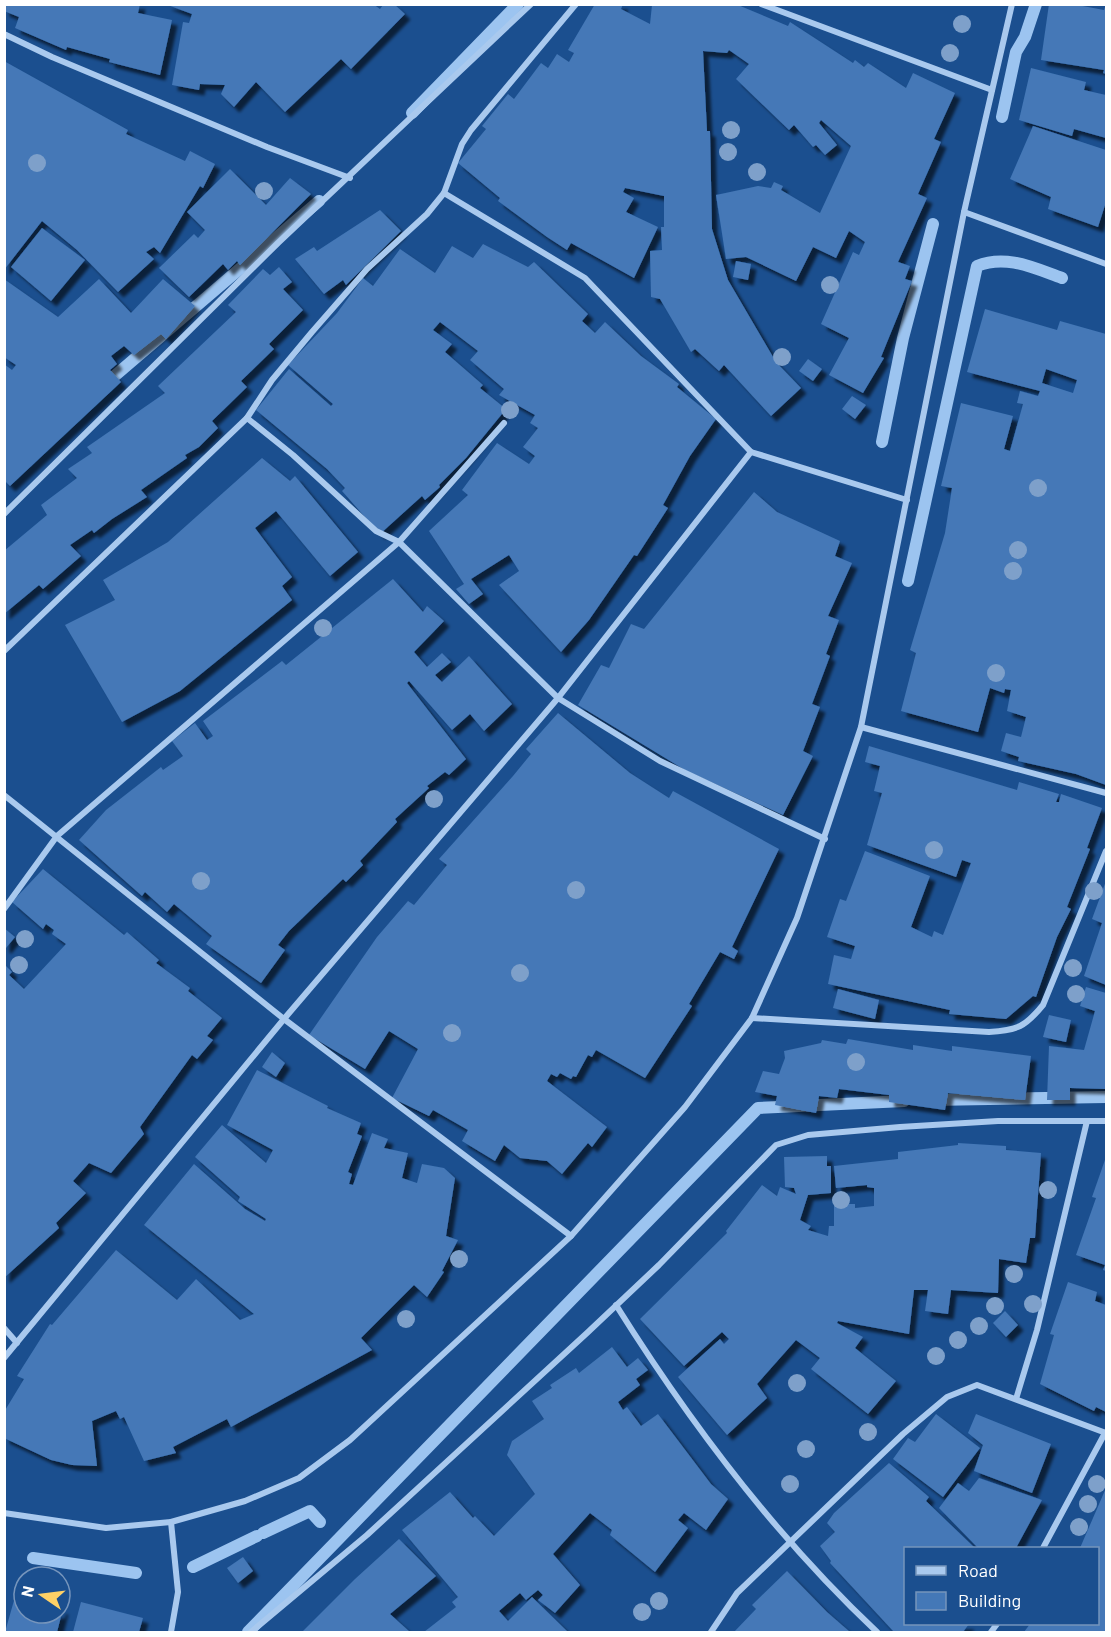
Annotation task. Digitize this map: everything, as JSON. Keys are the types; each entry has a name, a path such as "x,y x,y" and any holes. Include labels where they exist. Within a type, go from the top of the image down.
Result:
{"street":[{"path":"4,514 278,243 350,178 531,4"},
{"path":"4,651 247,418 272,380 312,332 368,269 427,214 444,193 462,144 471,130 576,4"},
{"path":"761,4 992,90"},
{"path":"4,1513 106,1528 171,1522 245,1502 298,1478 350,1440 571,1236 685,1107 752,1018 797,918 861,727 964,212 1012,4"},
{"path":"4,34 52,57 267,147 350,178"},
{"path":"444,193 585,278 751,452 907,500"},
{"path":"964,212 1107,264"},
{"path":"247,418 293,454 381,536 399,542 558,698 660,761 825,839"},
{"path":"4,909 57,836 399,542 504,423"},
{"path":"4,1358 284,1019 558,698 751,452"},
{"path":"861,727 1107,793"},
{"path":"4,795 284,1019 571,1236"},
{"path":"752,1018 989,1032 1011,1030 1028,1024 1043,1005 1107,851"},
{"path":"251,1632 368,1535 616,1305 776,1145 808,1135 900,1127 998,1121 1107,1121"},
{"path":"1016,1399 1037,1330 1087,1121"},
{"path":"616,1305 669,1388 791,1544 877,1632"},
{"path":"4,1328 17,1343"},
{"path":"711,1632 737,1593 791,1544 903,1434 947,1397 977,1385 1106,1433 1044,1547"},
{"path":"171,1522 178,1592 171,1632"}],"building":[{"path":"4,4 140,4 138,13 172,20 160,75 109,62 110,59 67,47 66,50 15,28 19,17 4,11"},
{"path":"165,4 373,4 380,9 383,5 395,5 405,14 351,69 341,59 285,112 256,82 234,107 221,94 225,85 200,84 199,90 172,85 183,22 189,23 192,14"},
{"path":"595,4 623,4 621,9 650,24 652,5 738,5 788,26 790,22 853,63 855,60 864,67 868,63 906,88 913,73 955,93 934,139 941,142 918,194 927,198 898,262 910,266 905,279 912,281 881,357 884,358 863,393 829,375 849,338 821,324 853,252 859,255 865,242 849,231 836,258 813,247 796,281 746,257 726,259 716,195 758,186 771,188 774,182 783,186 781,190 820,213 851,146 821,120 819,123 837,145 825,155 816,145 813,147 794,125 789,130 736,79 749,64 729,50 727,53 703,51 707,131 710,131 712,229 728,280 776,362 801,388 771,416 724,365 719,371 695,349 691,352 660,299 651,297 650,251 662,250 661,227 664,227 664,196 625,188 623,192 634,198 626,212 658,227 634,278 571,243 567,250 547,237 498,201 500,198 458,163 486,129 482,126 508,94 514,99 541,63 548,68 557,54 569,62 574,53 568,50"},
{"path":"1049,4 1072,4 1104,10 1106,4 1106,74 1103,73 1104,70 1041,60"},
{"path":"4,61 128,130 126,134 185,161 190,151 215,164 203,188 200,186 160,253 154,247 146,252 154,259 118,292 77,250 42,221 4,270"},
{"path":"1031,68 1086,82 1084,90 1106,95 1106,138 1074,129 1072,136 1019,120"},
{"path":"1033,126 1106,150 1106,202 1098,227 1048,209 1051,197 1010,179"},
{"path":"230,169 266,205 290,178 311,194 240,265 237,261 228,270 223,264 189,297 159,268 194,234 198,238 205,230 187,212"},
{"path":"380,210 401,231 346,285 343,280 324,294 295,259 314,247 317,251"},
{"path":"42,228 85,260 51,301 11,267"},
{"path":"483,244 528,267 534,262 588,314 582,321 595,333 605,322 641,356 679,384 677,387 716,419 690,456 663,505 668,508 637,556 634,555 589,620 561,652 499,585 519,571 509,555 471,579 483,594 469,604 456,589 464,584 429,531 468,495 462,490 497,443 529,464 535,456 523,447 538,428 530,423 535,415 499,395 504,389 470,360 478,351 440,322 433,330 452,344 445,352 483,385 480,388 506,409 466,458 439,485 440,487 425,500 422,496 380,534 342,491 345,488 327,469 256,410 289,369 331,406 333,404 288,365 337,313 363,278 373,286 400,249 435,273 452,246 473,258"},
{"path":"736,261 751,264 748,280 733,277"},
{"path":"279,267 292,282 283,289 303,310 269,344 274,349 241,381 247,387 212,421 218,428 199,447 185,455 187,458 141,490 147,497 94,533 92,530 70,545 81,556 43,589 39,585 4,614 4,551 47,515 41,505 77,478 68,469 92,453 87,447 165,393 158,386 236,312 228,305 263,269 270,275"},
{"path":"4,279 58,317 99,279 131,313 163,279 195,306 166,339 161,334 134,355 124,346 111,356 117,364 110,370 121,382 10,486 4,480 4,364 12,370 16,365 4,357"},
{"path":"985,309 1057,330 1060,321 1106,334 1106,785 1076,774 1018,761 1019,757 1001,751 1006,733 1021,737 1026,717 1007,711 1011,690 1005,689 1004,693 990,688 978,732 901,711 916,653 910,650 945,533 952,488 941,486 961,403 1013,416 1004,449 1010,451 1023,404 1017,403 1020,391 1038,396 1040,391 967,372","holes":["1046,369 1077,380 1073,393 1042,383"]},
{"path":"808,359 822,369 813,381 799,371"},
{"path":"852,396 866,405 855,419 842,409"},
{"path":"262,458 290,481 295,476 358,552 330,576 276,511 255,528 292,577 282,586 292,600 180,691 122,722 65,625 115,600 103,580 168,542"},
{"path":"754,492 777,512 840,541 835,556 852,563 828,616 839,620 826,654 830,656 812,704 820,707 803,751 813,756 783,815 685,770 578,705 601,665 609,668 631,624 644,629"},
{"path":"393,579 423,612 427,606 444,621 414,652 427,667 442,653 451,662 435,675 442,682 469,656 512,704 484,731 470,714 452,730 409,681 407,683 466,759 449,775 445,772 427,786 429,788 395,819 397,822 360,861 363,865 346,882 343,879 289,931 278,945 285,950 261,983 206,944 212,936 174,904 167,912 145,892 142,896 79,840 106,810 161,767 163,770 183,756 172,741 195,723 207,740 213,736 203,721 282,661 286,665"},
{"path":"558,713 630,773 669,798 673,791 779,849 732,947 738,951 734,959 720,952 689,1004 692,1006 645,1078 596,1050 592,1057 588,1055 576,1077 573,1076 571,1079 560,1073 557,1077 551,1074 547,1081 607,1127 592,1147 588,1143 562,1174 547,1161 520,1158 504,1145 495,1161 462,1141 468,1130 433,1110 429,1116 392,1098 418,1049 389,1031 365,1069 309,1035 377,937 408,901 414,905 447,865 439,859 531,754 526,749"},
{"path":"869,746 1017,790 1019,782 1059,794 1056,802 1059,802 1061,794 1102,808 1087,848 1090,849 1067,907 1071,909 1057,937 1036,997 1033,996 1006,1019 949,1014 950,1010 828,984 834,955 851,959 855,946 827,937 840,899 846,901 865,851 930,876 911,927 932,937 934,931 943,935 971,863 962,860 956,877 867,845 882,793 874,791 880,766 865,762"},
{"path":"43,869 124,935 127,932 159,960 156,963 190,988 188,991 222,1018 207,1036 213,1040 197,1059 192,1055 140,1127 144,1134 111,1173 89,1163 73,1181 86,1193 56,1223 59,1228 4,1278 4,964 12,972 9,975 24,989 66,944 52,934 54,930 46,924 43,929 12,902"},
{"path":"1106,881 1106,985 1084,976 1102,923 1092,919"},
{"path":"4,928 15,937 6,948 4,947"},
{"path":"1086,987 1106,993 1106,1089 1070,1088 1070,1100 1047,1100 1049,1046 1084,1050 1095,1011 1080,1006"},
{"path":"838,989 879,1000 875,1019 833,1008"},
{"path":"1049,1015 1071,1020 1066,1042 1043,1037"},
{"path":"848,1039 913,1050 913,1045 952,1051 952,1046 1031,1056 1025,1100 948,1093 945,1110 889,1102 889,1095 839,1089 837,1098 819,1096 816,1113 775,1105 777,1096 755,1092 763,1071 779,1074 785,1058 784,1051 821,1043 822,1040 846,1044"},
{"path":"272,1052 285,1063 276,1077 262,1067"},
{"path":"257,1070 328,1106 327,1108 361,1123 357,1134 362,1136 348,1172 352,1174 349,1184 353,1185 372,1133 388,1139 384,1148 408,1153 402,1178 417,1183 422,1164 444,1168 455,1178 446,1236 458,1240 442,1271 444,1272 427,1297 414,1285 361,1338 372,1350 231,1427 227,1419 173,1447 176,1453 144,1461 124,1417 120,1419 116,1411 92,1421 97,1466 72,1465 51,1460 4,1438 4,1412 24,1379 17,1376 50,1324 52,1325 116,1250 177,1300 196,1279 240,1320 254,1314 144,1225 194,1164 245,1209 265,1221 266,1219 238,1201 240,1197 195,1157 222,1125 266,1163 273,1150 227,1125"},
{"path":"958,1143 1006,1146 1006,1150 1041,1153 1035,1238 1030,1238 1026,1263 999,1259 998,1293 951,1290 948,1314 925,1311 928,1290 914,1290 909,1334 838,1321 837,1323 863,1337 855,1348 896,1381 868,1414 811,1369 820,1358 796,1340 757,1384 767,1398 727,1435 678,1377 720,1339 724,1344 729,1339 722,1332 684,1366 640,1319 727,1233 726,1231 762,1185 777,1196 780,1187 796,1194 794,1188 785,1187 784,1157 827,1156 827,1166 831,1166 831,1193 808,1195 800,1220 811,1226 808,1230 828,1236 829,1226 834,1226 834,1204 855,1204 855,1208 874,1206 874,1188 867,1187 867,1185 836,1188 834,1166 898,1159 898,1152 958,1145"},
{"path":"1106,1157 1106,1271 1103,1270 1105,1265 1076,1255 1096,1198 1092,1197"},
{"path":"1068,1282 1097,1292 1095,1301 1106,1305 1106,1412 1096,1407 1094,1411 1040,1384 1054,1335 1050,1334"},
{"path":"1005,1311 1018,1325 1006,1337 993,1323"},
{"path":"612,1347 627,1367 638,1358 648,1370 636,1379 640,1385 618,1402 623,1410 627,1407 641,1426 658,1414 711,1484 728,1499 706,1530 684,1513 678,1520 688,1528 655,1572 610,1535 612,1530 590,1513 553,1554 580,1585 555,1613 538,1600 543,1595 538,1590 526,1600 520,1593 499,1611 508,1621 532,1597 568,1632 424,1632 456,1607 452,1602 458,1597 402,1530 450,1492 473,1518 475,1516 494,1536 535,1494 507,1455 512,1441 544,1419 532,1401 552,1388 550,1385 576,1368 579,1373"},
{"path":"936,1414 980,1448 943,1497 893,1459 908,1438 915,1442"},
{"path":"976,1414 1051,1444 1032,1493 974,1471 983,1445 968,1433"},
{"path":"889,1463 929,1497 926,1501 974,1547 904,1547 904,1625 968,1625 963,1632 894,1632 830,1563 831,1561 820,1546 835,1532 827,1523 834,1513"},
{"path":"979,1478 1042,1500 1017,1547 977,1547 939,1508 958,1483 969,1491"},
{"path":"1106,1488 1106,1632 1024,1632 1029,1625 1099,1625 1099,1547 1080,1547"},
{"path":"399,1539 436,1576 390,1614 410,1632 302,1632 355,1579"},
{"path":"243,1557 253,1571 238,1583 227,1568"},
{"path":"787,1571 850,1632 734,1632 756,1609 752,1605"},
{"path":"81,1602 143,1618 139,1632 73,1632"},
{"path":"12,1608 12,1625 59,1625 57,1632 5,1632"}],"waterway":[{"path":"412,113 518,4"},
{"path":"1002,117 1016,52 1025,37 1036,4"},
{"path":"104,385 319,201"},
{"path":"882,442 903,338 933,224"},
{"path":"908,581 977,266 999,261 1009,262 1062,278"},
{"path":"931,1100 1106,1097"},
{"path":"248,1632 758,1108 904,1101"},
{"path":"263,1533 310,1511 320,1522"},
{"path":"193,1567 257,1536"},
{"path":"33,1558 136,1573"}]}
